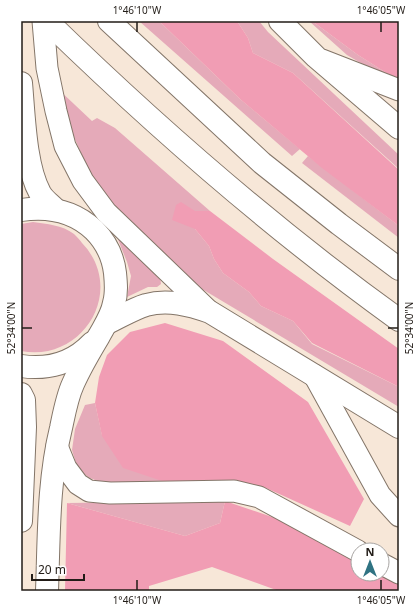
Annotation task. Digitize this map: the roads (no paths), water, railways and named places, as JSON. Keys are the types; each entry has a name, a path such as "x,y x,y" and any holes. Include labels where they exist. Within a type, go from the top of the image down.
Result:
{"highway":[{"path":"48,21 231,188 307,250 399,320"},
{"path":"109,21 262,163 399,269"},
{"path":"280,21 316,57 399,128"},
{"path":"21,83 26,137 32,176 40,194 55,209"},
{"path":"21,210 33,208 55,209 72,215 88,224 101,237 109,250 114,264 116,284 114,303 103,330 72,385 57,446 52,481 48,591"},
{"path":"21,366 34,368 53,366 75,357 86,349 103,330 147,305 170,303 190,305 210,312 399,427"},
{"path":"21,394 24,400 25,427 21,521"}],"lane":[{"path":"43,21 47,68 56,112 65,146 83,181 106,212 210,312"},
{"path":"316,57 399,90"},
{"path":"314,375 380,495 399,516"},
{"path":"57,446 66,468 78,484 89,491 110,493 234,491 259,497 350,547"},
{"path":"390,568 399,573"}]}
